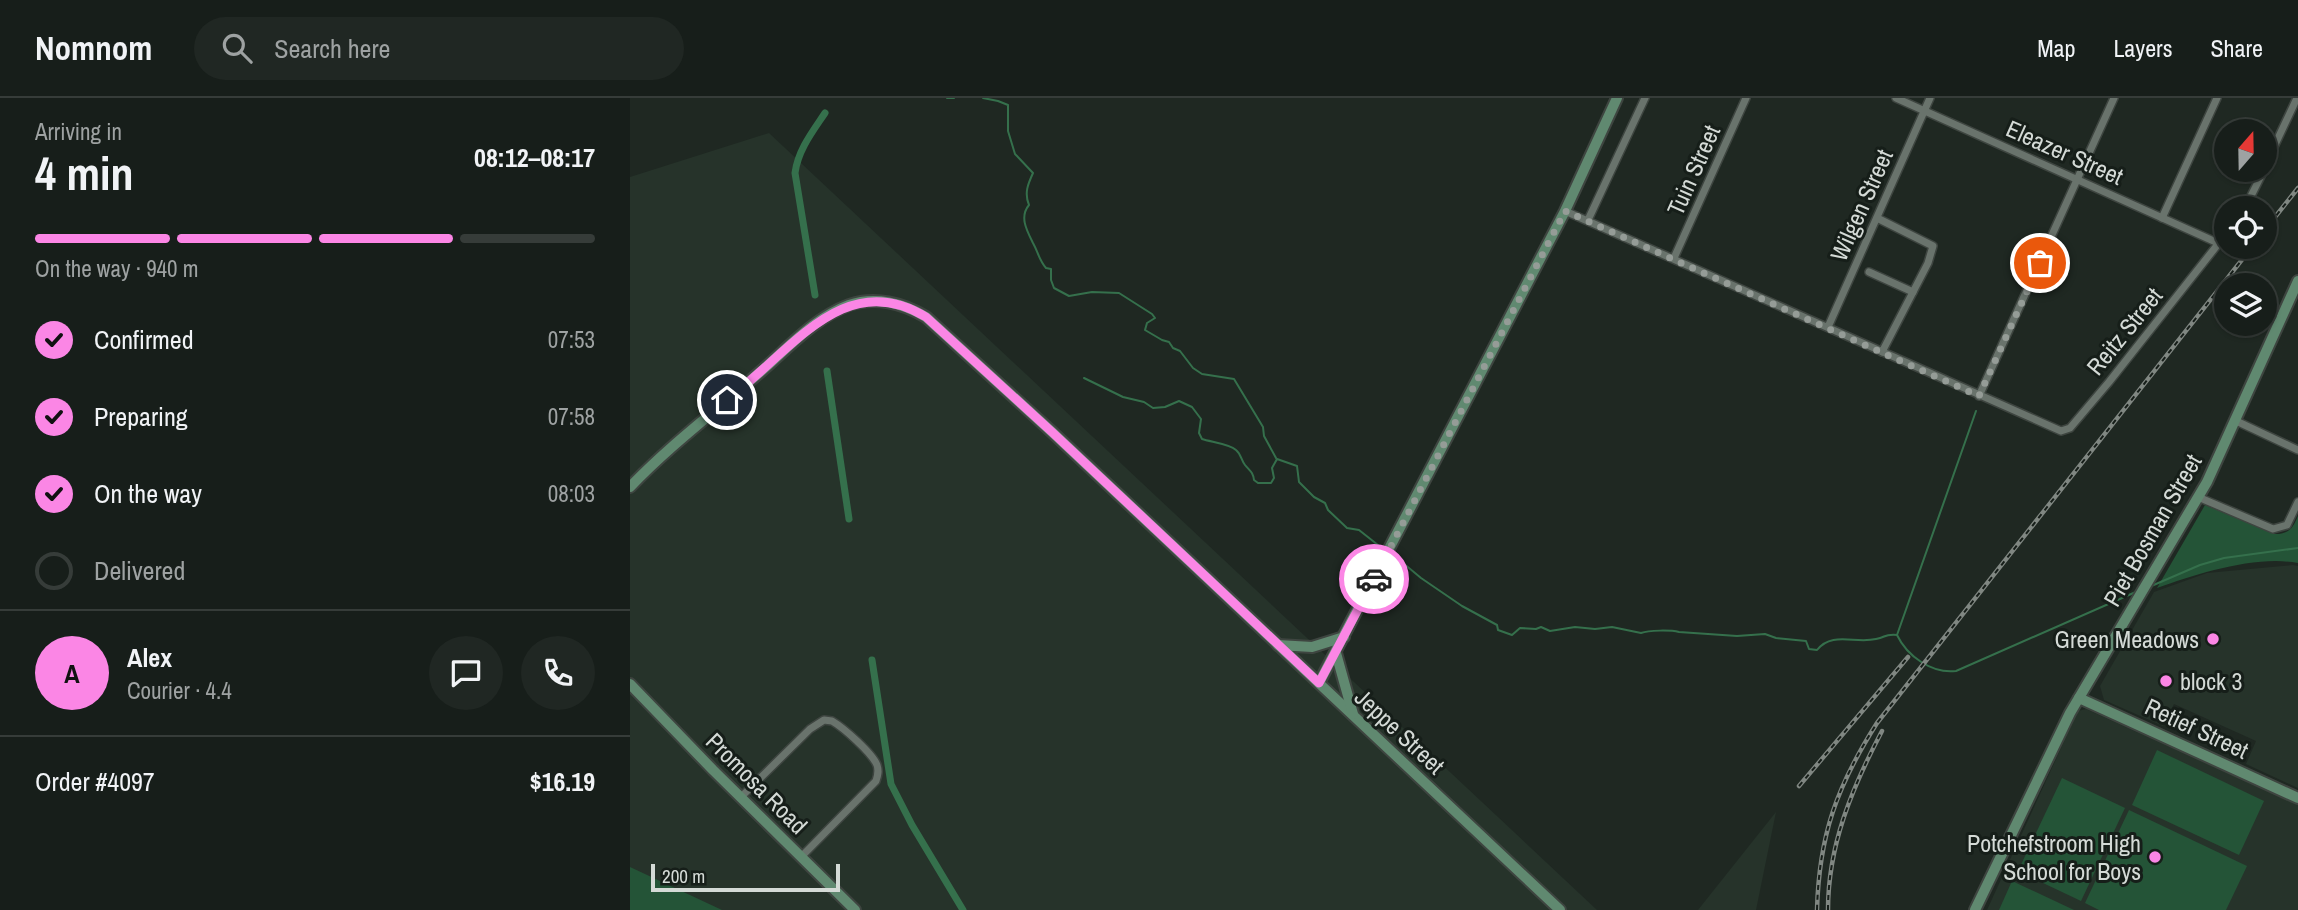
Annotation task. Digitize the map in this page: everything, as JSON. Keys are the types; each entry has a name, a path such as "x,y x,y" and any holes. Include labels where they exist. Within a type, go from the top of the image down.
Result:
{"street":[{"path":"1319,683 1565,211 1617,98"},
{"path":"1588,220 1645,98"},
{"name":"Tuin Street","path":"1674,258 1746,98"},
{"name":"Eleazer Street","path":"1896,98 2214,241"},
{"name":"Wilgen Street","path":"1828,327 1930,98"},
{"path":"1565,211 1979,396 2113,98"},
{"path":"2162,218 2217,98"},
{"path":"2277,141 2297,98"},
{"path":"1877,218 1933,246 1928,263 1882,352"},
{"name":"Reitz Street","path":"1979,396 2061,431 2070,428 2214,248"},
{"path":"1869,272 1913,292"},
{"name":"Piet Bosman Street","path":"1975,910 2079,698 2198,497 2298,280"},
{"name":"Jeppe Street","path":"630,487 667,450 796,340 838,310 870,301 889,302 914,309 1052,432 1560,910"},
{"path":"2234,421 2298,450"},
{"path":"2198,497 2273,529 2287,525 2298,502"},
{"path":"1278,645 1312,647 1344,637"},
{"path":"1336,653 1353,714"},
{"name":"Promosa Road","path":"630,684 855,910"},
{"name":"Retief Street","path":"2079,698 2298,798"},
{"path":"741,797 802,736 820,722 832,721 850,736 877,764 876,781 801,857"}],"shaded area":[{"path":"769,133 1597,910 630,910 630,177"},
{"name":"Green Meadows","path":"2298,566 2298,788 2246,764 2256,741 2174,704 2163,726 2104,700 2100,686 2154,592 2207,573"},
{"name":"Potchefstroom High School for Boys","path":"2086,709 2298,805 2298,910 1987,910 2078,711"},
{"path":"1776,812 1756,910 1698,910"}],"green space":[{"path":"2205,505 2275,534 2290,530 2298,516 2298,563 2281,561 2245,564 2157,588"},
{"path":"2157,750 2264,801 2239,855 2132,805"},
{"path":"2062,778 2125,808 2081,901 2018,871"},
{"path":"2129,810 2247,866 2226,910 2099,910 2085,903"},
{"path":"630,867 722,910 630,910"},
{"path":"2012,881 2074,910 1999,910"}],"waterway":[{"path":"947,98 954,98"},
{"path":"983,98 1008,105 1008,131 1015,154 1033,173 1027,189 1029,205 1025,224 1042,262 1046,268 1051,269 1054,288 1069,296 1092,292 1119,293 1152,314 1155,318 1147,323 1145,330 1169,342 1202,374 1234,379 1263,427 1264,436 1276,458"},
{"path":"815,295 795,173 803,149 825,113"},
{"path":"827,371 849,519"},
{"path":"1084,378 1153,408 1165,407 1179,401 1192,407 1201,419 1199,433 1202,439 1236,450 1258,483 1271,483 1274,478 1272,468 1277,459 1297,466 1299,482 1314,497 1325,503 1328,510 1347,528 1359,530 1383,549"},
{"path":"1976,411 1897,635 1907,650 1921,662 1938,670 1956,671 2138,591"},
{"path":"2149,587 2200,565 2224,558 2298,548"},
{"path":"1391,553 1462,606 1497,625 1498,630 1512,635 1520,628 1541,627 1550,631 1575,627 1612,627 1641,633 1666,631 1737,636 1765,634 1806,641 1809,649 1817,650 1823,644 1837,639 1868,640 1897,635"},
{"path":"872,660 891,784 912,825 963,910"}],"railway":[{"path":"2277,215 2298,188"},
{"path":"1817,910 1822,858 1833,812 1851,768 1877,723 2243,259"},
{"path":"1799,786 1908,657"},
{"path":"1828,910 1837,840 1861,774 1882,731"}],"way so far":[{"path":"1374,579 1565,211 1979,396 2040,263"}],"place":[{"name":"Green Meadows","path":"2213,639"},
{"name":"block 3","path":"2166,681"},
{"name":"Potchefstroom High School for Boys","path":"2155,857"}],"route":[{"path":"727,400 796,340 838,310 870,301 889,302 914,309 926,317 1319,683 1374,579"}]}
